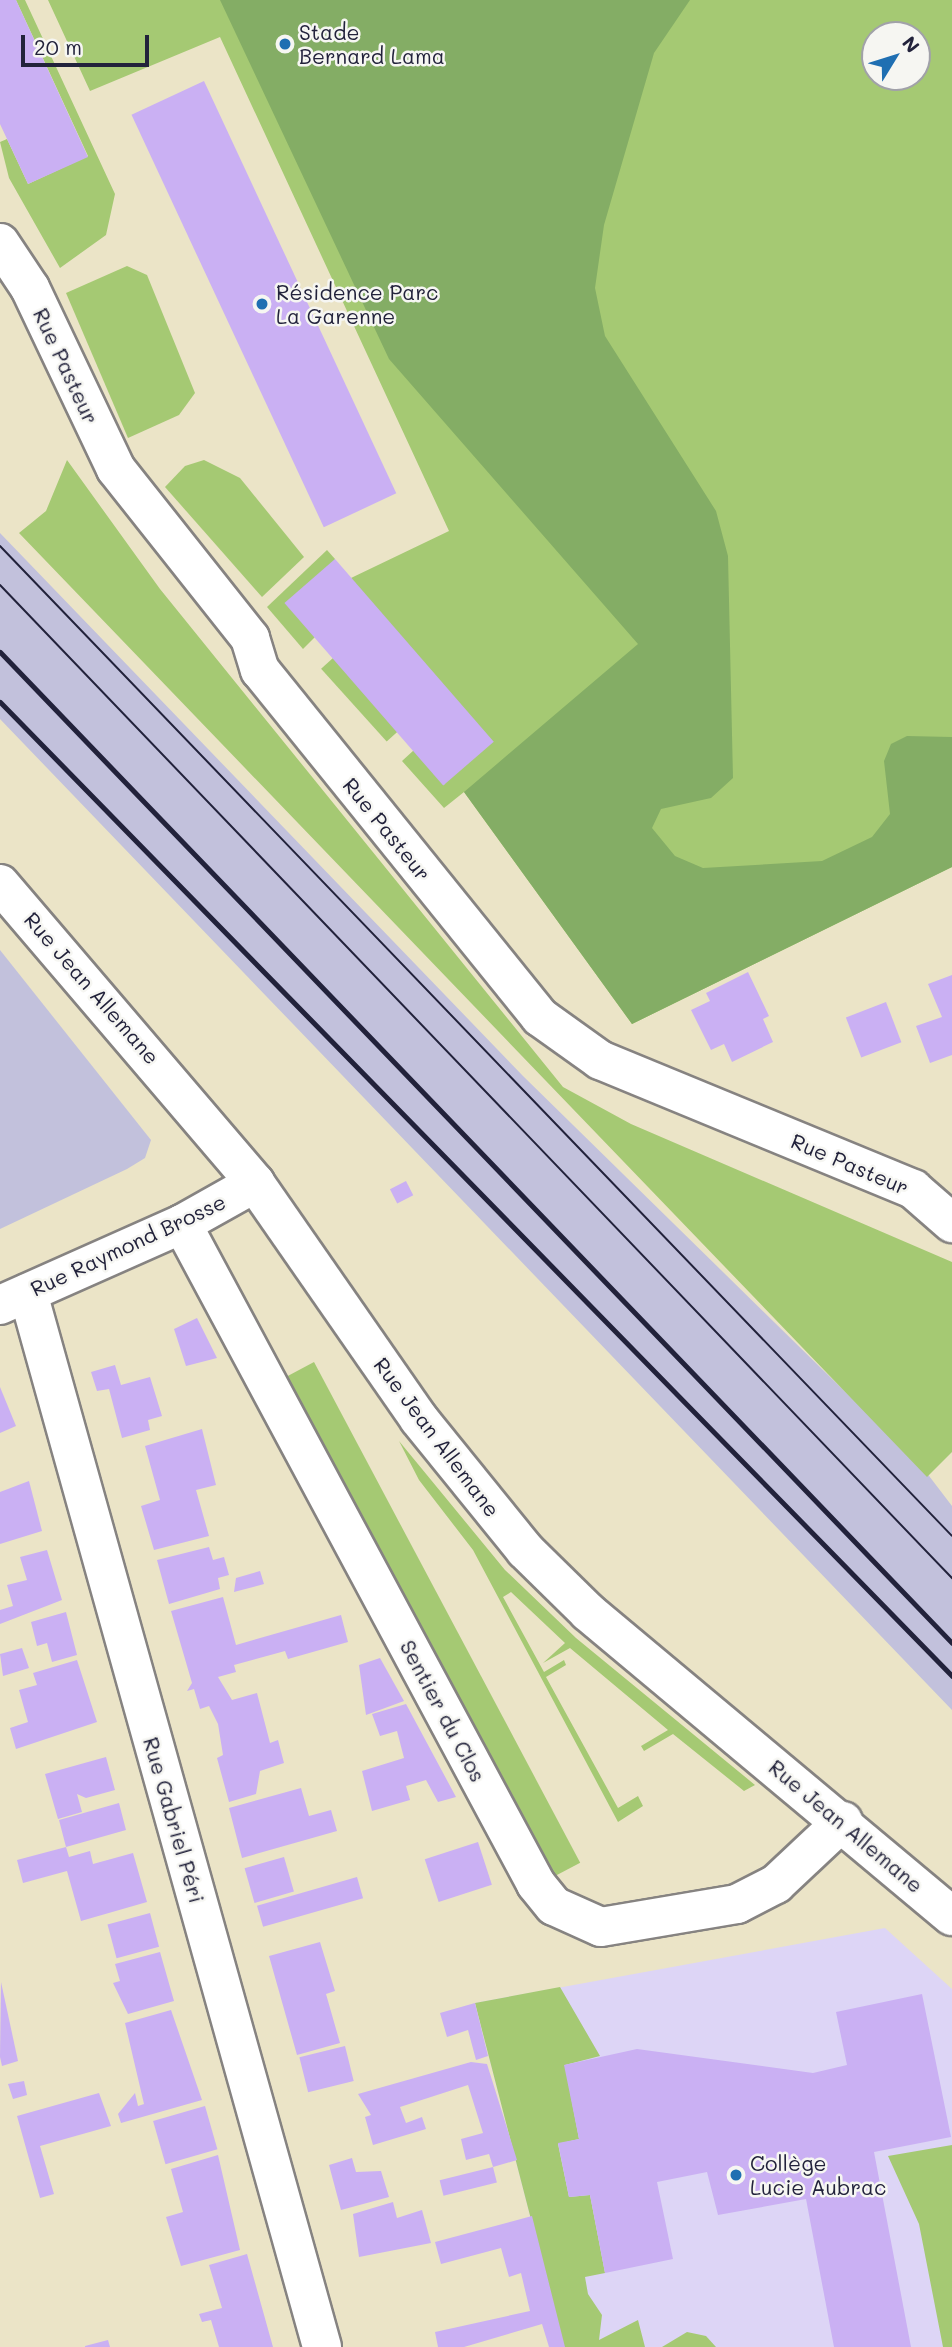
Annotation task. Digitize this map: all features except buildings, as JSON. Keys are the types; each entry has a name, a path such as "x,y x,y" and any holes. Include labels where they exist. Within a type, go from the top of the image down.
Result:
{"street":[{"name":"Rue Pasteur","path":"0,243 30,288 116,469 250,638 260,670 540,1017 600,1060 913,1189 952,1223"},
{"name":"Rue Jean Allemane","path":"0,884 255,1183 419,1419 525,1550 589,1612 843,1821 952,1916"},
{"name":"Rue Raymond Brosse","path":"14,1299 181,1224 255,1183"},
{"name":"Sentier du Clos","path":"181,1224 536,1884 554,1906 588,1925 619,1927 737,1904 776,1884 843,1821"},
{"name":"Rue Gabriel Péri","path":"14,1299 323,2347"}],"shaded area":[{"path":"0,533 523,1076 923,1468 952,1506 952,1710 0,719"},
{"path":"0,950 151,1140 145,1158 127,1169 0,1229"},
{"name":"Collège Lucie Aubrac","path":"885,1928 952,1989 952,2347 564,2347 475,2003"}],"green space":[{"path":"16,0 25,0 115,194 106,235 60,268 9,178 0,142 7,139 28,184 88,156"},
{"path":"48,0 952,0 952,867 632,1024 464,792 444,808 402,761 414,750 445,785 351,578 449,531 220,37 90,91"},
{"path":"220,0 690,0 654,53 604,225 595,288 605,336 716,511 728,556 733,778 711,798 661,809 652,828 675,856 703,868 822,861 872,837 890,814 884,761 891,744 907,736 952,737 952,867 632,1024 464,792 638,644 389,359"},
{"path":"127,266 147,275 195,393 179,415 128,438 66,293"},
{"path":"67,460 160,589 563,1087 631,1124 952,1262 952,1452 927,1477 19,533 46,511"},
{"path":"204,460 240,478 304,557 262,597 165,487 185,466"},
{"path":"327,550 335,559 315,637 303,649 267,607"},
{"path":"333,658 399,731 387,742 321,669"},
{"path":"314,1362 580,1863 549,1879 283,1378"},
{"path":"399,1441 505,1570 576,1638 755,1785 744,1791 673,1734 644,1751 641,1746 668,1730 570,1648 543,1663 565,1643 511,1592 503,1597 544,1672 564,1660 566,1665 546,1677 618,1808 638,1796 643,1806 618,1822 473,1550 419,1480"},
{"path":"560,1987 600,2056 565,2065 579,2139 558,2144 569,2197 590,2195 605,2273 585,2277 588,2294 602,2315 599,2340 638,2320 645,2347 564,2347 475,2003"},
{"path":"952,2145 952,2347 943,2347 919,2224 888,2156"},
{"path":"687,2332 706,2336 716,2347 662,2347"}],"tram line":[{"path":"0,546 952,1536"},
{"path":"0,585 952,1578"}],"railway":[{"path":"0,652 952,1643"},
{"path":"0,702 952,1676"}],"place":[{"name":"Stade Bernard Lama","path":"285,44"},
{"name":"Résidence Parc La Garenne","path":"262,304"},
{"name":"Collège Lucie Aubrac","path":"736,2175"}]}
